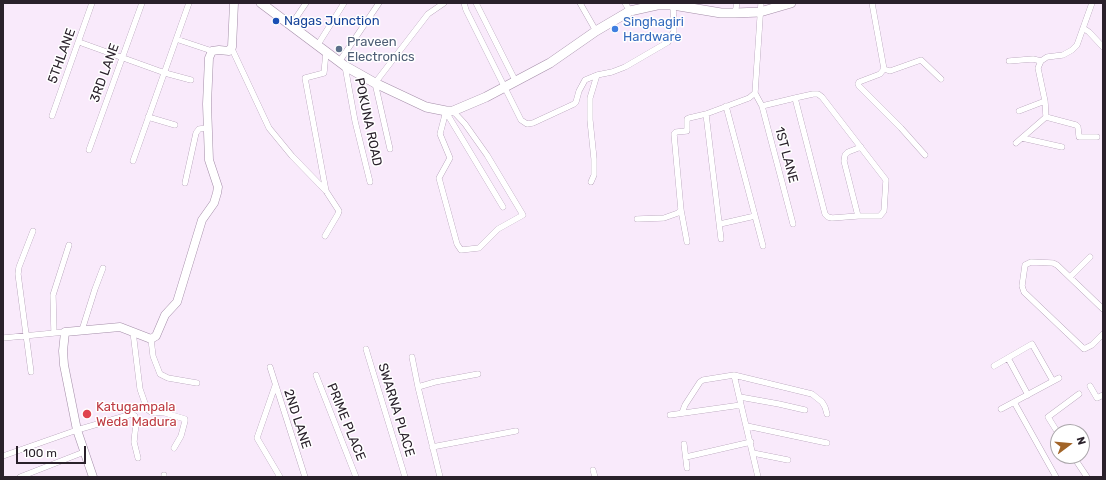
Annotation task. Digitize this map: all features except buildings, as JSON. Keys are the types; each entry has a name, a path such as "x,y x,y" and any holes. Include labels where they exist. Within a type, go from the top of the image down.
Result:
{"main road":[{"path":"261,3 271,6 291,25 342,64 375,83 426,107 448,111 486,97 516,82 550,63 596,31 630,12 657,5 673,5 704,7 720,13 736,14 791,3"}],"street":[{"name":"5THLANE","path":"52,116 92,3"},
{"name":"3RD LANE","path":"89,150 142,3"},
{"path":"133,160 189,3"},
{"path":"234,3 232,49 269,128 292,156 326,191 339,210 325,236"},
{"path":"291,25 306,3"},
{"path":"317,46 344,3"},
{"path":"342,64 379,3"},
{"path":"390,149 375,83 428,14 444,3"},
{"path":"464,3 466,10 521,120 527,124 533,123 574,104 585,80 625,67 668,42 674,31 673,5"},
{"path":"476,3 516,82"},
{"path":"580,3 596,31"},
{"path":"625,3 630,12"},
{"path":"736,14 737,3"},
{"path":"872,3 884,69 880,74 859,82 858,84 925,155"},
{"path":"1046,117 1045,101 1038,68 1041,61 1047,57 1063,55 1077,45 1092,3"},
{"path":"687,242 674,134 676,132 687,130 688,118 706,114 749,98 755,94 761,8"},
{"path":"1083,28 1089,32 1103,47"},
{"path":"176,39 212,51 227,51 232,49"},
{"path":"79,42 165,73 191,80"},
{"path":"151,339 156,336 165,315 179,297 202,220 214,203 217,193 218,187 209,160 207,104 209,61 212,51"},
{"path":"326,52 324,73 305,78 326,191"},
{"path":"1009,61 1033,59 1041,61"},
{"path":"884,69 890,70 921,60 941,79"},
{"name":"POKUNA ROAD","path":"342,64 370,182"},
{"path":"591,182 594,175 594,159 590,120 590,98 597,75"},
{"name":"1ST LANE","path":"755,94 762,106 793,224"},
{"path":"762,106 795,98 813,94 818,94 822,97 884,176 886,184 883,214 880,216 828,217 795,98"},
{"path":"1019,111 1045,101"},
{"path":"726,106 763,246"},
{"path":"448,111 465,124 487,155 523,215 498,229 479,248 461,250 456,244 439,178 450,158 440,134 448,111"},
{"path":"448,111 503,207"},
{"path":"706,114 721,239"},
{"path":"148,117 175,125"},
{"path":"1046,117 1078,127 1079,137 1097,137"},
{"path":"1016,143 1046,117"},
{"path":"185,183 196,133 199,129 208,128"},
{"path":"1022,138 1062,147"},
{"path":"858,216 844,161 845,155 848,152 861,147"},
{"path":"637,219 664,218 682,210"},
{"path":"720,224 755,216"},
{"path":"31,372 18,274 19,267 34,231"},
{"path":"54,333 53,295 70,245"},
{"path":"1070,278 1090,258"},
{"path":"1103,309 1057,264 1031,262 1025,265 1022,286 1024,292 1084,349 1092,345 1103,334"},
{"path":"82,330 102,268"},
{"path":"3,338 120,327 151,339"},
{"path":"66,332 62,351 77,430 93,477"},
{"path":"133,332 140,389 147,409 151,412 165,413 185,418 181,436 174,448"},
{"path":"151,339 153,356 160,374 168,378 197,383"},
{"path":"994,366 1032,344 1034,345 1053,381"},
{"name":"SWARNA PLACE","path":"366,349 404,477"},
{"path":"412,357 418,388 440,477"},
{"path":"1008,358 1028,395"},
{"name":"2ND LANE","path":"270,367 305,477"},
{"path":"418,388 435,382 478,374"},
{"name":"PRIME PLACE","path":"316,375 356,477"},
{"path":"734,375 751,442 758,477"},
{"path":"682,413 685,405 700,382 703,380 734,375 812,394 822,402 827,414"},
{"path":"1001,409 1059,378"},
{"path":"275,386 257,438 280,477"},
{"path":"1090,386 1097,398 1103,395"},
{"path":"1052,424 1048,417 1079,394"},
{"path":"740,397 805,410"},
{"path":"1014,402 1056,477"},
{"path":"670,415 742,405"},
{"path":"3,456 77,430 132,414 135,416 136,422 134,442 138,458"},
{"path":"747,426 827,443"},
{"path":"432,448 516,431"},
{"path":"686,457 751,442"},
{"path":"684,444 688,468"},
{"path":"20,477 84,452"},
{"path":"753,453 788,460"},
{"path":"1078,464 1087,477"},
{"path":"593,470 595,477"}],"place":[{"name":"Nagas Junction","path":"276,21"},
{"name":"Singhagiri Hardware","path":"615,29"},
{"name":"Praveen Electronics","path":"339,49"},
{"name":"Katugampala Weda Madura","path":"87,414"}]}
